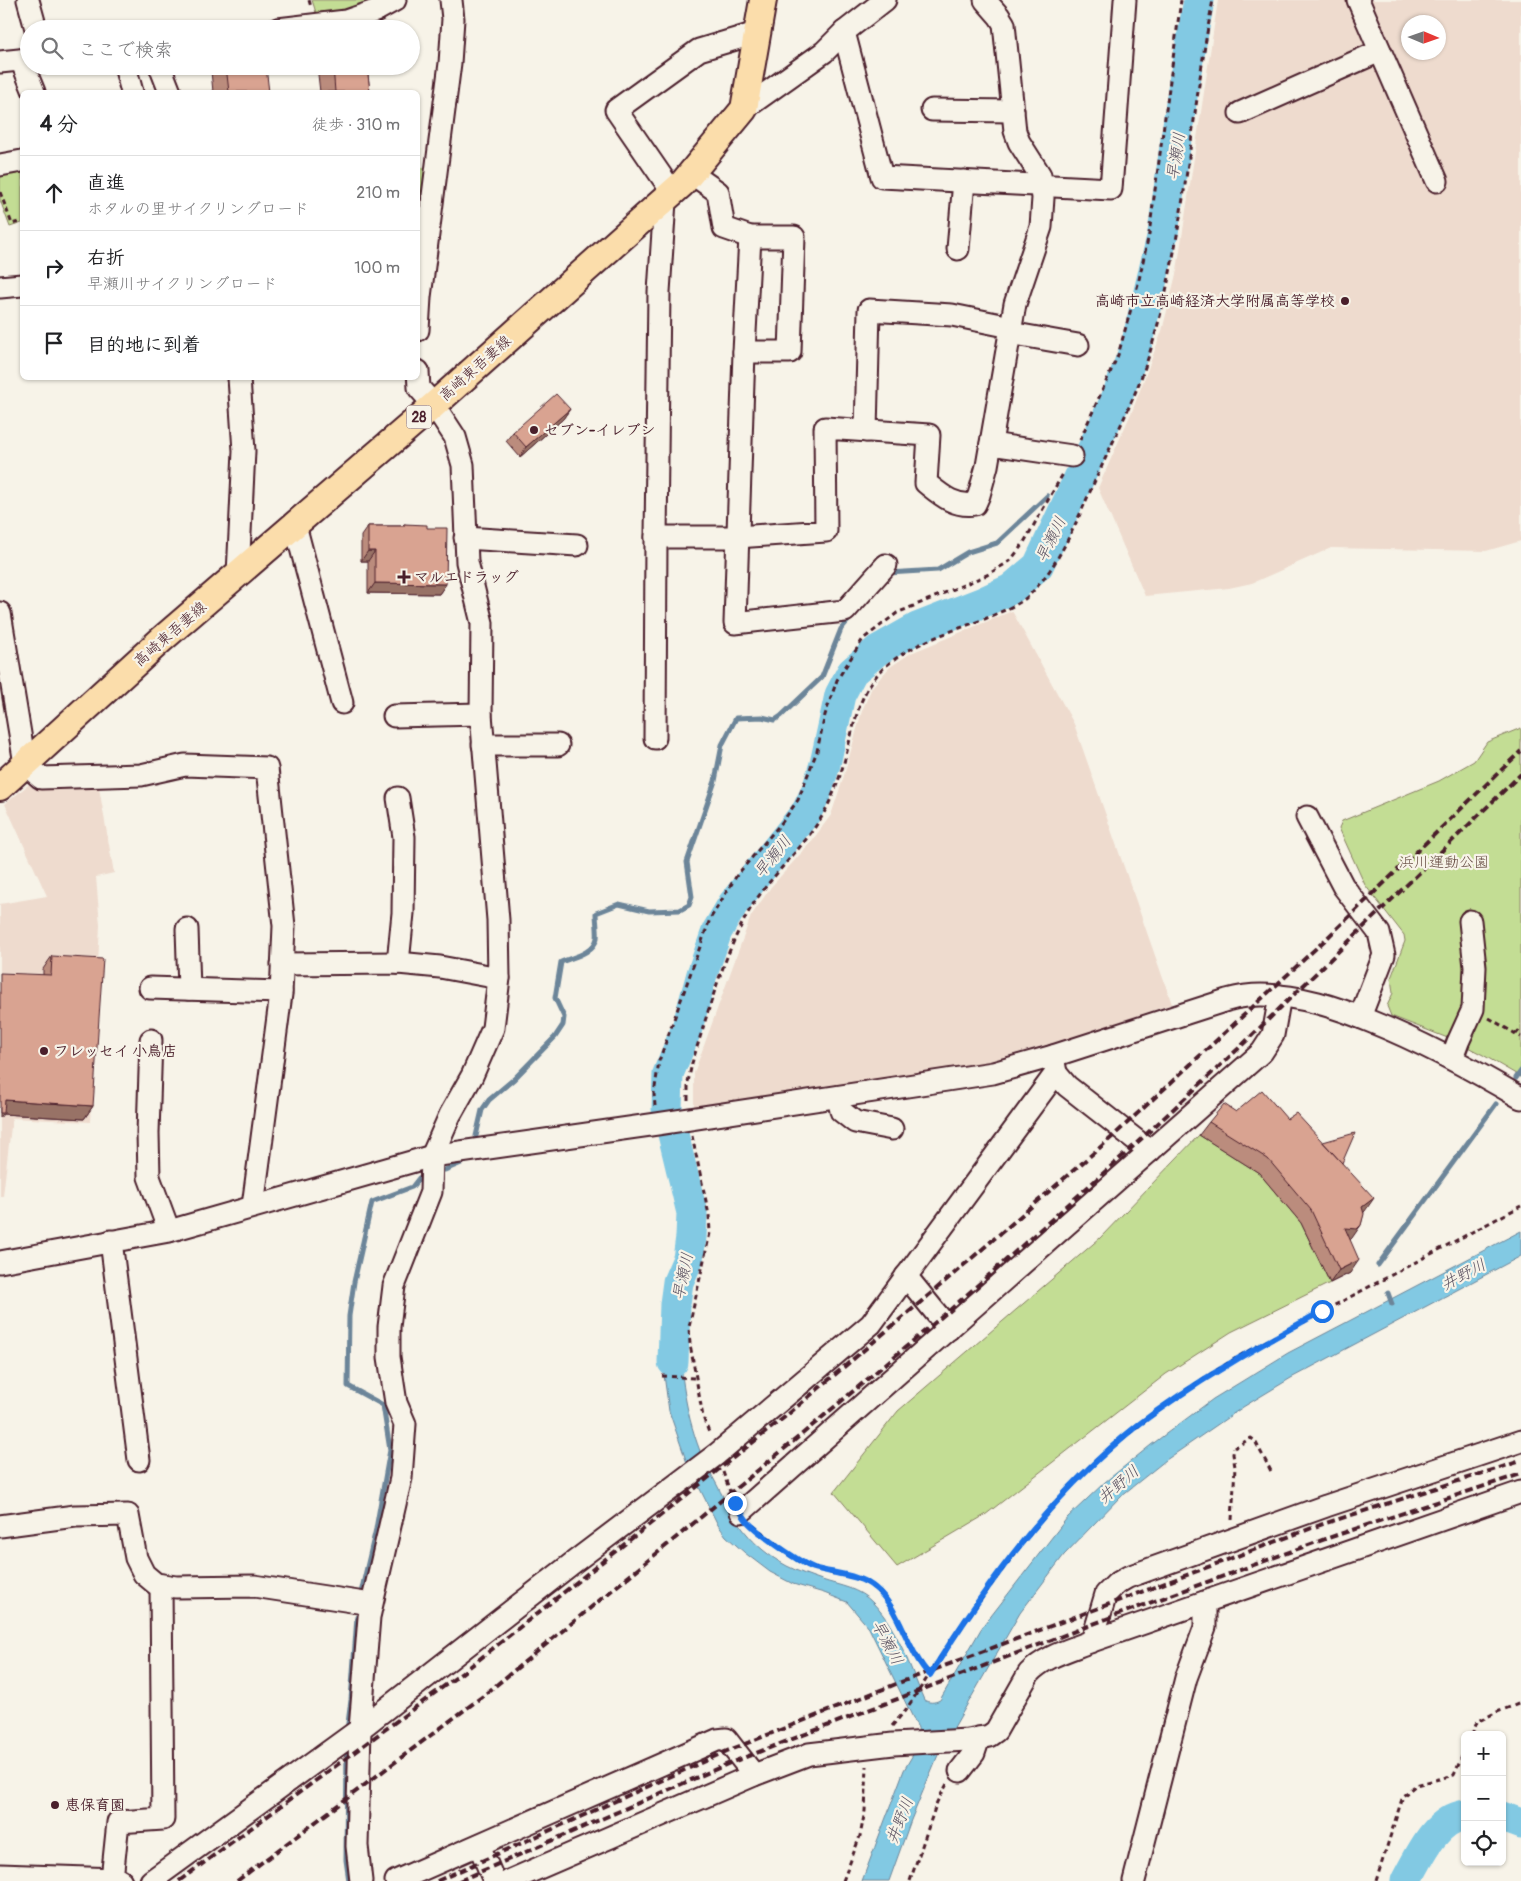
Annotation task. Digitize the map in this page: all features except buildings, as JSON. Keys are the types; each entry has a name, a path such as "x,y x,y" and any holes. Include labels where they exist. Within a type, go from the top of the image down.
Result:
{"main road":[{"path":"744,109 763,0"},
{"name":"高崎東吾妻線","path":"0,787 161,640 434,405 669,196 691,173 744,109"}],"street":[{"path":"28,0 34,20"},
{"path":"349,20 375,11 394,0"},
{"path":"420,289 450,63 453,19 452,0"},
{"path":"744,109 824,52 844,32 885,0"},
{"path":"656,537 737,537 826,531 825,428 930,435 926,483 948,500 964,506 975,504 980,495 991,444 1015,304 1041,227 1043,198 1040,175 1019,142 1015,131 1004,24 985,0"},
{"path":"844,32 882,177 1111,189 1125,0"},
{"path":"1358,0 1437,181"},
{"path":"656,738 659,292 669,196 616,110 699,50 756,33"},
{"path":"1240,113 1380,51"},
{"path":"0,62 20,60"},
{"path":"29,75 33,90"},
{"path":"127,75 131,90"},
{"path":"163,75 169,90"},
{"path":"932,110 1013,111"},
{"path":"0,164 20,161"},
{"path":"691,173 718,192 724,228 750,237 794,237 790,352 744,352"},
{"path":"958,249 964,181"},
{"path":"750,237 744,352 735,623 844,611 886,565"},
{"path":"0,287 20,285"},
{"path":"866,430 869,310 952,316 1078,345"},
{"path":"238,574 244,450 240,380"},
{"path":"361,1881 357,1846 360,1729 371,1604 401,1478 405,1424 396,1403 389,1357 389,1327 394,1286 431,1192 432,1156 450,1115 472,1076 492,1028 499,978 498,920 481,714 482,623 467,562 464,538 463,465 455,437 434,405 419,388 419,380"},
{"path":"991,444 1072,456"},
{"path":"295,525 342,704"},
{"path":"464,538 577,544"},
{"path":"0,613 25,764 41,778 141,775 185,766 267,768 284,926 281,992 253,1206"},
{"path":"394,716 481,714"},
{"path":"483,745 558,745"},
{"path":"398,798 404,837 404,913 398,963"},
{"path":"1307,818 1343,886 1379,933 1384,955 1360,1017"},
{"path":"1452,1058 1473,1009 1475,967 1470,921"},
{"path":"187,929 190,989"},
{"path":"282,964 398,963 440,967 499,978"},
{"path":"150,988 281,992"},
{"path":"0,1262 169,1231 432,1156 688,1120 1055,1064 1227,1000 1259,995 1311,1001 1360,1017 1412,1038 1452,1058 1521,1098"},
{"path":"741,1512 1262,1052 1273,1036 1280,996"},
{"path":"151,1040 148,1133 149,1177 169,1231"},
{"path":"1055,1064 1066,1086 1150,1151"},
{"path":"151,1881 360,1729 566,1568 690,1475 871,1324 1055,1064"},
{"path":"838,1096 841,1111 854,1122 892,1129"},
{"path":"111,1241 138,1460"},
{"path":"906,1276 949,1329"},
{"path":"1092,1641 1106,1594 1116,1584 1128,1577 1326,1506 1521,1441"},
{"path":"509,1881 754,1775 818,1752 893,1744 974,1739 989,1736 996,1731 1029,1673 1047,1659 1092,1641 1521,1492"},
{"path":"0,1526 75,1516 128,1515 136,1558 144,1574 156,1584 176,1587 254,1586 371,1604"},
{"path":"0,1875 117,1880 118,1822 163,1819 161,1585"},
{"path":"1134,1881 1184,1687 1205,1627 1204,1602"},
{"path":"396,1881 717,1740 726,1739 754,1775"},
{"path":"960,1771 974,1754 974,1739"},
{"path":"479,1845 494,1881"}],"path":[{"path":"659,1124 654,1094 659,1061 710,919 737,875 783,821 798,800 817,751 825,715 837,680 864,639 897,613 987,575 1010,561 1023,544 1050,499 1072,456 1118,355 1138,284 1149,234 1181,0"},
{"path":"930,1675 920,1663 889,1605 875,1588 856,1578 811,1567 801,1562 749,1523 731,1496 715,1455 693,1378 689,1327 710,1233 709,1215 688,1120 688,1082 692,1063 731,947 740,927 754,903 805,841 825,812 839,776 859,704 866,690 885,667 898,656 916,646 1010,608 1025,598 1037,587 1068,538 1124,418 1149,358 1166,294 1176,242 1213,0"},
{"path":"0,192 12,224 20,221"},
{"path":"1473,1009 1521,1037"},
{"path":"1516,1034 1521,1028"},
{"path":"904,1712 968,1617 1032,1530 1080,1477 1138,1425 1243,1354 1521,1206"},
{"path":"664,1376 693,1378"},
{"path":"1232,1540 1234,1448 1251,1438 1255,1441 1272,1473"},
{"path":"1474,1731 1477,1722 1521,1703"},
{"path":"1376,1881 1403,1796 1416,1785 1454,1775 1461,1759"},
{"path":"843,1881 860,1836 865,1811 867,1763"},
{"path":"910,1881 937,1802 944,1789 960,1771"}],"shaded area":[{"name":"高崎市立高崎経済大学附属高等学校","path":"1218,0 1521,0 1521,541 1486,551 1331,548 1252,583 1229,588 1145,596 1098,488 1133,409 1162,331 1177,270"},
{"path":"1012,611 1074,724 1172,1004 1084,1034 979,1064 694,1106 694,1073 751,916 771,887 811,842 831,815 862,711 872,687 890,667 911,653"},
{"path":"33,781 98,782 114,873 96,877 100,925 90,1122 12,1118 3,1196 0,1196 0,904 47,896 5,804"}],"green space":[{"path":"312,0 379,0 318,19"},
{"path":"20,167 20,224 10,227 0,200 0,171"},
{"path":"427,167 420,223 420,168"},
{"name":"浜川運動公園","path":"1521,728 1521,1077 1458,1042 1391,1016 1387,1006 1393,993 1391,978 1405,941 1404,935 1365,885 1339,828 1342,821 1439,781 1474,761 1487,742"},
{"path":"1199,1135 1259,1173 1301,1223 1330,1283 1231,1332 1166,1374 985,1515 897,1567 834,1492 898,1411 1100,1238"}],"water":[{"name":"井野川","path":"1521,1231 1521,1256 1291,1378 1243,1407 1166,1460 1121,1496 1064,1555 1020,1613 938,1755 911,1820 889,1881 862,1881 904,1770 914,1753 919,1735 918,1728 869,1628 847,1602 793,1584 770,1572 726,1536 718,1525 687,1463 669,1411 660,1346 661,1315 680,1321 680,1354 686,1403 690,1419 700,1451 737,1521 763,1550 787,1566 813,1577 849,1588 868,1598 890,1624 924,1700 934,1702 940,1700 981,1629 1067,1518 1105,1482 1151,1445 1213,1399 1288,1353"}],"waterway":[{"name":"早瀬川","path":"673,1362 675,1304 678,1282 688,1259 692,1213 667,1109 668,1074 687,1028 702,974 717,931 733,904 807,811 817,790 825,764 840,695 852,672 878,650 917,628 1011,589 1038,566 1116,399 1136,346 1163,233 1184,82 1199,0"},
{"path":"1063,489 1074,492"},
{"path":"888,573 938,570 968,552 997,543 1047,496"},
{"path":"476,1136 482,1110 489,1100 514,1079 555,1037 563,1025 564,1017 555,998 561,962 582,954 595,943 597,938 596,913 619,904 649,911 680,910 689,905 692,897 687,862 715,781 722,745 736,718 762,717 775,720 781,716 822,677 841,629 852,616"},
{"path":"1516,1078 1521,1071"},
{"path":"1378,1265 1496,1104"},
{"path":"445,1170 466,1161"},
{"path":"360,1597 376,1529 390,1450 383,1405 348,1386 349,1316 354,1282 372,1202 412,1187 419,1178"},
{"path":"1388,1293 1392,1304"},
{"path":"347,1731 357,1617"},
{"path":"347,1747 346,1860 349,1881"},
{"path":"1406,1881 1436,1831 1454,1818 1461,1816"},
{"path":"1506,1818 1521,1824"}],"railway":[{"path":"179,1881 462,1673 786,1416 1111,1138 1325,940 1521,751"},
{"path":"237,1881 483,1696 801,1435 951,1309 1126,1153 1238,1049 1521,774"},
{"path":"437,1881 727,1751 896,1684 1320,1525 1521,1461"},
{"path":"459,1881 730,1763 1122,1613 1325,1539 1521,1474"}],"place":[{"name":"高崎市立高崎経済大学附属高等学校","path":"1345,301"},
{"name":"セブン-イレブン","path":"534,430"},
{"name":"マルエドラッグ","path":"404,577"},
{"name":"フレッセイ 小鳥店","path":"44,1051"},
{"name":"恵保育園","path":"55,1805"}],"route":[{"path":"735,1503 749,1523 801,1562 811,1567 856,1578 875,1588 889,1605 920,1663 930,1675 968,1617 1032,1530 1080,1477 1138,1425 1207,1377 1243,1354 1322,1311"}]}
